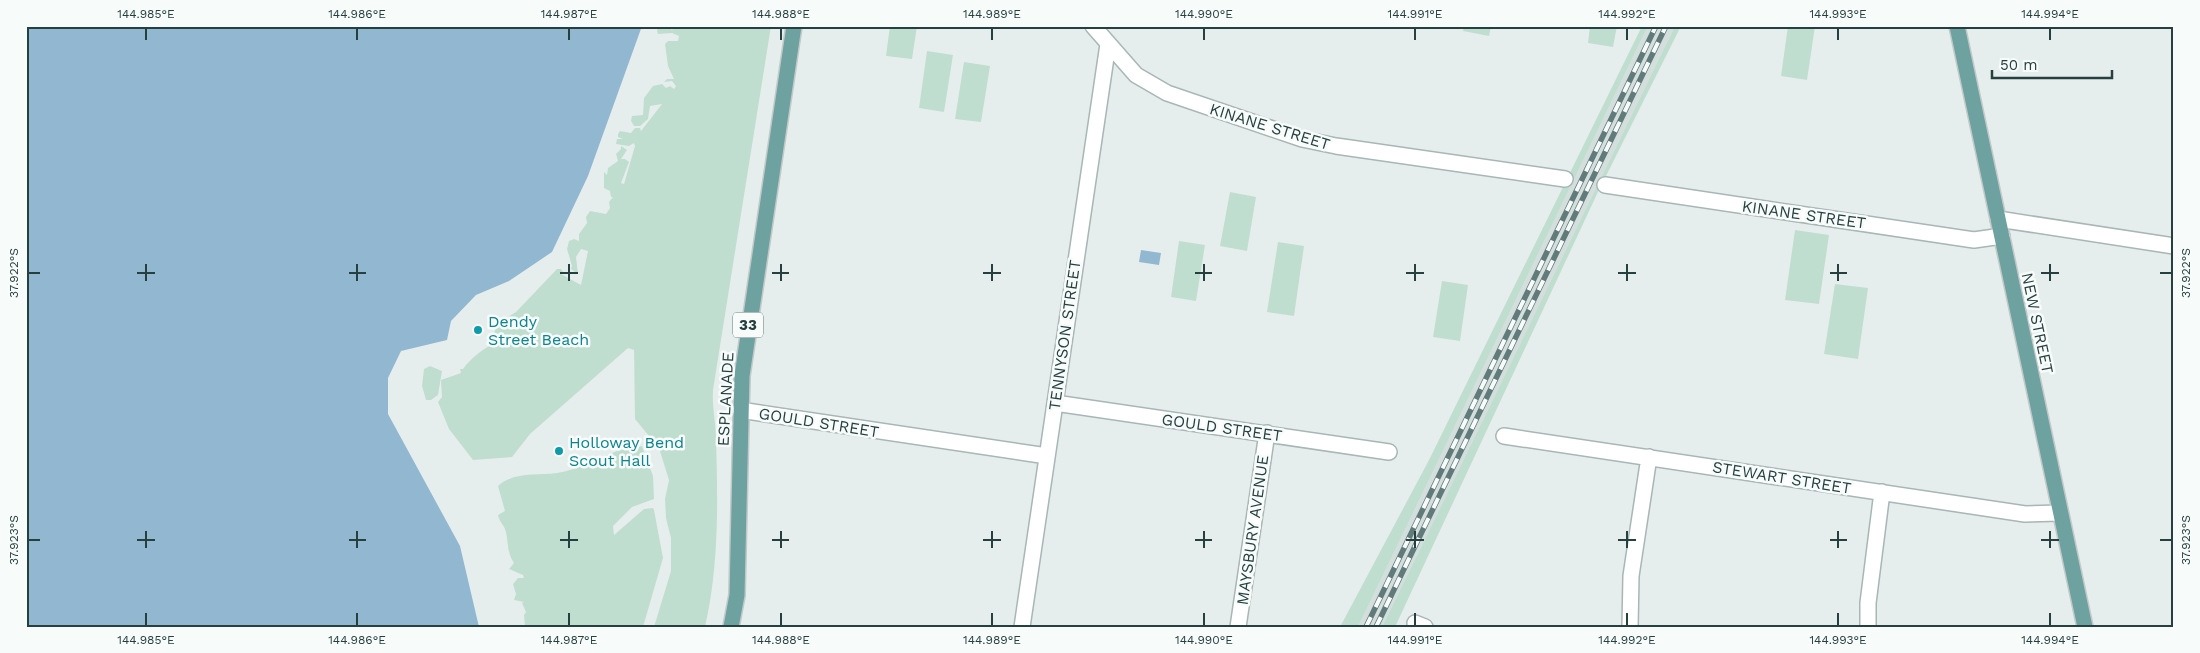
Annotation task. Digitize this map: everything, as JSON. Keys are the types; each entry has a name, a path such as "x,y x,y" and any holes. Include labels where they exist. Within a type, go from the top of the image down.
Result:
{"main road":[{"name":"ESPLANADE","path":"731,627 737,595 740,410 748,318 794,26"},
{"name":"NEW STREET","path":"1957,26 2085,627"}],"street":[{"name":"KINANE STREET","path":"1093,26 1136,75 1167,93 1302,139 1336,146 1565,179"},
{"name":"TENNYSON STREET","path":"1022,627 1108,44"},
{"name":"KINANE STREET","path":"1605,185 1974,240 2002,236"},
{"path":"1998,219 2174,246"},
{"name":"GOULD STREET","path":"1055,403 1389,452"},
{"name":"GOULD STREET","path":"740,410 1047,456"},
{"name":"MAYSBURY AVENUE","path":"1238,627 1267,434"},
{"name":"STEWART STREET","path":"1504,436 2024,514 2060,513"},
{"path":"1630,627 1631,576 1649,457"},
{"path":"1868,627 1868,603 1882,492"}],"shaded area":[{"path":"1648,26 1675,26 1382,627 1358,627"}],"green space":[{"path":"668,26 673,26 671,30 680,26 771,26 713,390 717,463 717,510 713,581 705,627 654,627 671,571 671,538 666,518 665,499 669,480 659,448 635,419 634,350 628,348 530,434 512,457 473,460 449,429 438,402 442,397 441,380 461,373 460,369 463,369 469,361 492,344 492,338 499,325 516,312 557,269 561,269 563,272 561,274 581,285 588,251 581,249 576,257 578,274 571,269 572,266 567,249 569,241 574,239 579,241 579,234 587,223 586,217 590,211 606,214 610,208 609,202 613,197 611,197 610,191 604,188 604,172 607,175 608,168 618,161 616,154 621,149 621,146 627,150 621,159 629,162 621,183 624,184 635,146 634,143 629,146 616,144 617,139 623,139 618,137 618,134 620,131 631,133 635,128 640,128 641,131 662,104 650,106 648,119 640,126 634,126 631,121 632,116 643,115 644,98 653,86 662,84 666,88 670,86 674,89 676,86 672,81 664,82 667,79 674,79 668,66 665,44 668,41 678,41 679,36 672,33 658,34 657,30 659,27 667,29"},
{"path":"890,26 917,26 912,59 886,56"},
{"path":"1464,26 1491,26 1489,36 1463,31"},
{"path":"1590,26 1617,26 1613,47 1588,43"},
{"path":"1642,26 1648,26 1358,627 1340,627 1429,460"},
{"path":"1675,26 1681,26 1597,194 1395,627 1382,627"},
{"path":"1788,26 1815,26 1807,80 1781,76"},
{"path":"927,51 953,55 944,112 919,108"},
{"path":"964,62 990,66 981,122 955,119"},
{"path":"1230,192 1256,197 1247,251 1220,246"},
{"path":"1795,230 1829,235 1819,304 1785,300"},
{"path":"1179,241 1205,245 1196,301 1171,297"},
{"path":"1278,242 1304,246 1294,316 1267,312"},
{"path":"1442,281 1468,285 1460,341 1433,337"},
{"path":"1835,284 1868,288 1858,359 1824,354"},
{"path":"430,366 442,371 438,395 431,400 426,400 422,386 424,369"},
{"path":"642,446 653,476 654,499 632,507 613,526 614,535 644,509 653,508 654,510 663,558 643,627 525,627 524,615 526,612 522,603 524,602 514,600 516,594 513,584 518,578 524,578 523,575 509,569 514,563 511,559 505,529 498,515 505,511 498,486 511,478 519,476 565,472 615,452"}],"water":[{"path":"26,26 642,26 588,176 552,252 509,281 476,295 451,321 447,340 401,351 388,378 388,414 460,546 479,627 26,627"},
{"path":"1141,250 1161,253 1159,265 1139,262"}],"railway":[{"path":"1366,627 1656,26"},
{"path":"1376,627 1666,26"}],"place":[{"name":"Dendy Street Beach","path":"478,330"},
{"name":"Holloway Bend Scout Hall","path":"559,451"}]}
